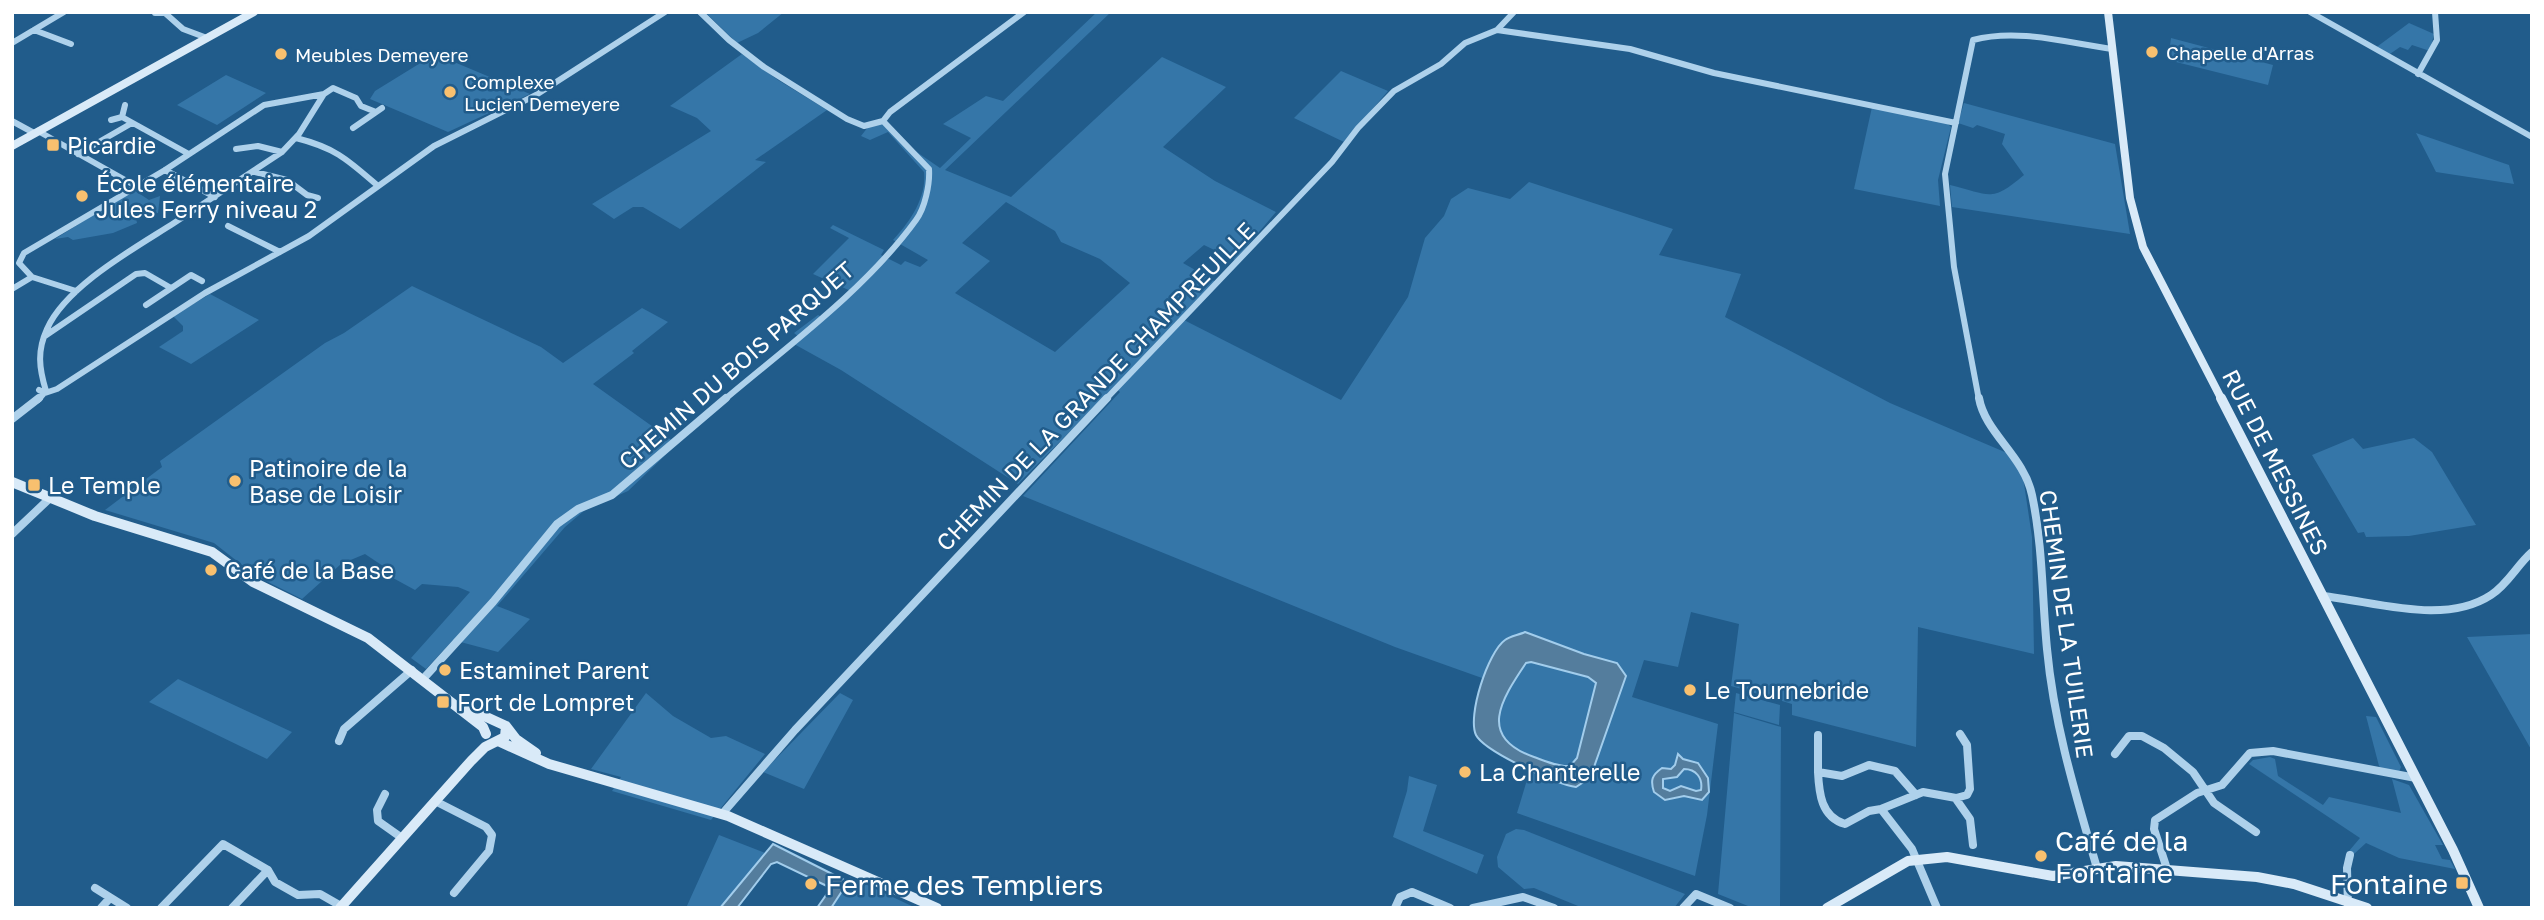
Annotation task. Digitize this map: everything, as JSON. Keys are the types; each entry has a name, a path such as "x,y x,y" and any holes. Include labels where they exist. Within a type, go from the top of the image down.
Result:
{"main road":[{"path":"12,146 254,12"},
{"name":"RUE DE MESSINES","path":"2108,12 2130,198 2143,247 2416,778 2479,908"},
{"path":"12,482 94,516 212,552 267,590 363,635 447,697 483,727 491,739 543,762 722,814 937,908"},
{"path":"447,697 503,725 523,744 564,768"},
{"path":"340,907 491,739 507,734 503,725"},
{"path":"1827,908 1904,863 1917,859 1960,858 2053,876 2116,866 2265,878 2367,908"}],"street":[{"path":"12,43 64,12"},
{"path":"43,387 70,381 200,296 324,226 434,146 537,95 606,47 665,12"},
{"path":"700,12 729,40 771,72 852,122 864,126 883,121 890,112 1024,12"},
{"name":"CHEMIN DE LA GRANDE CHAMPREUILLE","path":"722,814 795,730 970,541 1332,163 1351,136 1383,102 1408,81 1441,64 1461,46 1497,30 1514,12"},
{"path":"2310,12 2532,137"},
{"path":"2418,74 2437,40 2435,12"},
{"path":"155,13 168,15 183,29 207,38"},
{"path":"34,30 71,44"},
{"path":"1497,30 1630,49 1714,73 1956,122"},
{"name":"CHEMIN DE LA TUILERIE","path":"2097,868 2062,748 2048,650 2043,561 2032,493 2023,467 1987,419 1978,399 1965,314 1954,267 1944,187 1971,42 1986,36 2025,37 2113,49"},
{"path":"32,277 20,265 22,254 134,185 164,170 267,104 324,94 333,88 356,98 361,106 379,110 353,128"},
{"path":"15,417 33,405 43,387 39,358 44,337 50,322 76,291 106,267 282,152 296,138 324,94"},
{"path":"111,120 122,117 127,109 125,104"},
{"path":"122,117 187,153"},
{"path":"12,121 134,185"},
{"name":"CHEMIN DU BOIS PARQUET","path":"423,679 493,603 557,524 578,509 621,489 802,330 849,294 916,221 924,204 929,169 883,121"},
{"path":"78,154 132,123"},
{"path":"296,138 320,144 341,154 378,186"},
{"path":"236,149 258,146 282,152"},
{"path":"164,170 215,197"},
{"path":"254,172 286,179 307,195 318,198"},
{"path":"228,226 280,253"},
{"path":"44,337 76,309 139,273 147,274 171,288"},
{"path":"146,305 191,275 202,281"},
{"path":"12,289 32,277 41,277 62,289 76,291"},
{"path":"64,304 76,309"},
{"path":"12,534 50,498"},
{"path":"2322,596 2431,608 2463,608 2482,601 2502,587 2532,552"},
{"path":"339,741 347,726 412,670"},
{"path":"1818,735 1819,800 1835,821 1845,824 1870,811 1892,807 1925,792 1955,799 1965,796 1970,789 1966,745 1960,734"},
{"path":"2115,754 2129,736 2142,736 2164,748 2189,769 2214,803 2256,832"},
{"path":"2167,869 2154,829 2155,820 2205,791 2222,785 2247,755 2262,750 2416,778"},
{"path":"1818,772 1842,776 1871,765 1895,771 1916,795"},
{"path":"385,794 378,806 377,819 383,827 402,838"},
{"path":"1955,799 1970,819 1973,845"},
{"path":"435,801 486,827 492,835 489,851 454,893"},
{"path":"1881,809 1917,859 1937,908"},
{"path":"160,908 223,844 268,870 275,882 298,895 320,894 340,907"},
{"path":"2348,904 2350,855"},
{"path":"232,908 268,870"},
{"path":"95,888 127,908"},
{"path":"1395,908 1400,897 1412,892 1450,908"},
{"path":"1683,908 1696,894 1730,908"},
{"path":"1473,908 1523,897 1554,908"},
{"path":"101,908 110,898"}],"shaded area":[{"path":"705,12 784,12 758,33 737,43"},
{"path":"1097,12 1111,12 945,170 1011,197 1162,57 1226,87 1163,147 1215,181 1276,212 1235,260 1204,245 1183,263 1216,282 1180,318 1341,400 1408,297 1425,238 1444,216 1451,199 1468,188 1510,199 1529,182 1673,229 1659,255 1741,274 1725,317 1890,403 2007,453 2023,477 2032,537 2034,654 1918,627 1916,747 1792,715 1792,704 1731,686 1739,624 1691,612 1678,667 1644,660 1632,697 1718,724 1707,815 1695,876 1517,813 1530,770 1571,786 1588,775 1624,672 1617,663 1525,633 1504,641 1482,678 1395,647 1023,496 1120,392 1114,387 1018,484 841,370 794,344 799,337 794,333 818,315 824,318 853,292 813,274 849,238 830,228 833,225 884,250 881,255 901,265 905,261 920,267 928,260 893,240 911,218 920,200 924,172 888,132 870,140 861,136 868,127 886,123 908,146 940,168 971,138 943,124 986,96 1003,101","holes":["1006,202 1055,231 1061,242 1100,259 1130,283 1055,352 955,293 990,261 962,243"]},
{"path":"2409,23 2434,34 2430,51 2412,45 2408,50 2400,47 2387,56 2374,49"},
{"path":"2171,38 2273,65 2268,85 2168,60"},
{"name":"Complexe Lucien Demeyere","path":"435,54 530,94 448,132 370,99 375,91"},
{"path":"742,54 827,110 755,160 766,162 680,229 643,207 633,207 614,219 592,204 711,131 697,118 670,106"},
{"path":"1341,71 1388,91 1344,142 1294,118"},
{"path":"226,75 266,93 217,125 177,105"},
{"path":"1964,103 2115,144 2130,234 1952,207 1950,185 1990,194 2004,190 2024,175 2002,144 2005,134 1977,125 1973,128 1958,123"},
{"path":"1872,107 1947,123 1951,127 1938,180 1940,206 1854,189"},
{"path":"2416,133 2509,165 2514,184 2436,172"},
{"path":"134,190 149,200 160,196 158,213 143,214 136,218 137,223 113,233 73,240 68,237 55,239 109,205 115,205 112,204"},
{"path":"412,286 541,347 563,363 642,308 668,322 632,351 634,353 593,384 677,444 628,491 585,510 565,527 497,606 530,619 498,652 453,640 426,669 411,658 470,592 458,587 422,584 415,590 382,572 386,568 365,554 341,564 302,599 256,576 214,543 105,510 162,467 160,461 325,343"},
{"path":"210,294 259,320 191,364 159,347 183,331 183,326 173,316"},
{"path":"2353,438 2363,449 2414,438 2432,452 2476,525 2409,536 2366,537 2364,532 2358,533 2312,455"},
{"path":"1525,632 1617,663 1626,676 1594,767 1591,767 1585,781 1576,787 1522,766 1492,750 1476,735 1474,714 1492,657 1505,640","holes":["1526,663 1588,677 1596,683 1577,758 1570,766 1556,765 1534,757 1516,749 1505,739 1499,716 1509,690"]},
{"path":"2532,634 2532,751 2467,637"},
{"path":"1526,663 1589,677 1596,683 1577,758 1570,766 1561,766 1516,749 1505,739 1500,728 1502,704"},
{"path":"178,679 292,732 267,759 149,702"},
{"path":"646,693 673,716 711,738 726,736 765,754 711,820 612,791 621,777 591,769"},
{"path":"840,693 853,700 804,789 763,772"},
{"path":"1736,693 1780,705 1779,725 1734,712"},
{"path":"1734,713 1781,727 1780,908 1753,908 1718,894"},
{"path":"2366,716 2376,717 2401,767 2399,772 2382,770 2379,766"},
{"path":"1678,754 1683,759 1698,763 1708,778 1709,792 1702,800 1684,796 1665,800 1654,792 1654,776 1662,768 1671,769","holes":["1684,769 1700,778 1701,790 1681,786 1670,791 1663,788 1663,779 1677,777"]},
{"path":"2270,757 2275,759 2278,776 2323,805 2329,797 2401,813 2392,779 2409,785 2443,845 2435,845 2442,859 2450,860 2455,869 2399,858 2366,843 2354,854 2349,851 2360,838 2249,764 2253,760"},
{"path":"1409,776 1437,785 1423,831 1484,855 1477,874 1393,837"},
{"path":"1516,829 1685,894 1674,908 1583,908 1534,888 1524,889 1498,867 1497,857 1506,834"},
{"path":"719,835 765,853 720,908 686,908"},
{"path":"773,844 848,882 831,908 817,908 831,888 777,862 771,864 737,908 720,908"},
{"path":"850,877 916,908 831,908"}],"place":[{"name":"Chapelle d'Arras","path":"2152,52"},
{"name":"Meubles Demeyere","path":"281,54"},
{"name":"Complexe Lucien Demeyere","path":"450,92"},
{"name":"Picardie","path":"53,145"},
{"name":"École élémentaire Jules Ferry niveau 2","path":"82,196"},
{"name":"Patinoire de la Base de Loisir","path":"235,481"},
{"name":"Le Temple","path":"34,485"},
{"name":"Café de la Base","path":"211,570"},
{"name":"Estaminet Parent","path":"445,670"},
{"name":"Le Tournebride","path":"1690,690"},
{"name":"Fort de Lompret","path":"443,702"},
{"name":"La Chanterelle","path":"1465,772"},
{"name":"Café de la Fontaine","path":"2041,856"},
{"name":"Fontaine","path":"2462,883"},
{"name":"Ferme des Templiers","path":"811,884"}]}
